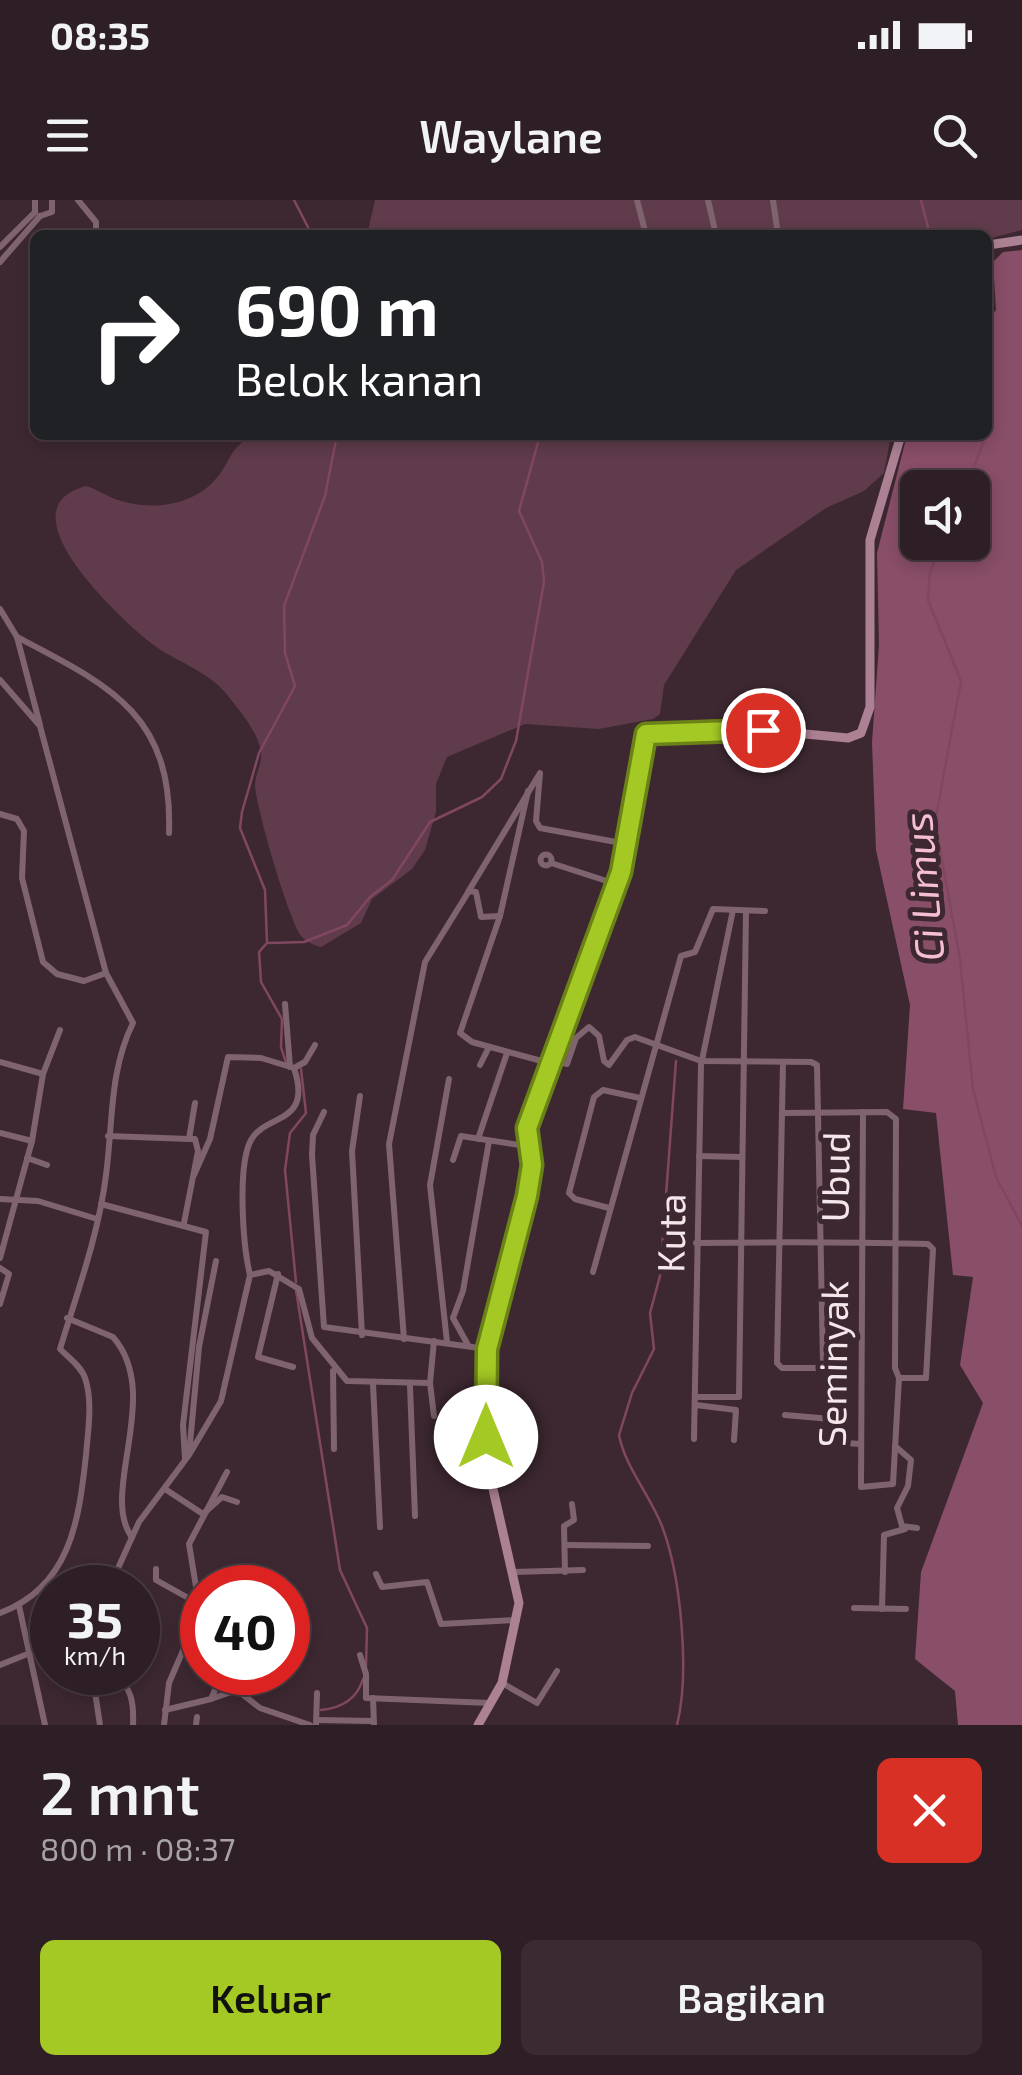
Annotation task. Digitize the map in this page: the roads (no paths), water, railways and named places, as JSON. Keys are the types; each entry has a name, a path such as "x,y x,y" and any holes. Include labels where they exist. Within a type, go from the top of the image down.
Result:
{"street":[{"path":"35,200 38,214"},
{"path":"0,247 38,214 52,212 52,200"},
{"path":"78,200 96,222 96,230"},
{"path":"637,200 645,230"},
{"path":"708,200 715,230"},
{"path":"773,200 777,230"},
{"path":"0,262 38,214"},
{"path":"992,244 1022,240"},
{"path":"478,1725 502,1683 518,1620 513,1572 488,1467 487,1349 524,1212 532,1165 526,1146 534,1098 616,884 646,734 763,730 850,738 862,733 870,707 874,619 870,540 900,440"},
{"path":"0,609 17,636 106,973 133,1023 123,1044 97,1219 60,1348 81,1371 88,1400 81,1502 64,1560 40,1590 19,1606 0,1612"},
{"path":"17,636 92,680 130,709 150,732 166,773 169,833"},
{"path":"0,680 40,726"},
{"path":"404,1339 388,1158 407,1036 429,952 538,774 542,775 536,821 540,828 627,844"},
{"path":"527,788 525,819 500,916 459,1030 468,1040 507,1053 567,1064 576,1038 588,1027 600,1036 606,1064 632,1038 701,1061 817,1065 821,1244"},
{"path":"0,814 17,819 24,831 22,878 43,962 58,974 84,982 106,973"},
{"path":"551,863 616,884"},
{"path":"467,892 476,892 481,917 500,916"},
{"name":"Kuta","path":"694,1439 701,1061 733,910"},
{"path":"593,1272 681,956 695,952 711,911 765,911"},
{"name":"Kuta","path":"740,1244 746,911"},
{"path":"121,1565 131,1536 221,1401 250,1275 243,1185 247,1151 256,1134 283,1120 292,1108 297,1087 285,1004"},
{"path":"0,1258 28,1158 42,1074 60,1030"},
{"path":"194,1175 210,1139 228,1057 260,1058 292,1067 305,1062 315,1045"},
{"path":"480,1065 488,1047"},
{"path":"478,1139 507,1053"},
{"path":"0,1062 42,1074"},
{"path":"780,1243 782,1062"},
{"path":"447,1342 430,1185 449,1080"},
{"path":"609,1208 575,1199 568,1193 594,1097 602,1090 640,1098"},
{"path":"360,1096 352,1151 362,1335"},
{"path":"188,1140 195,1103"},
{"path":"324,1112 313,1135 312,1155 326,1330 487,1349"},
{"path":"783,1112 862,1112"},
{"name":"Ubud","path":"861,1243 862,1112 894,1115 897,1243"},
{"path":"0,1133 32,1140"},
{"path":"108,1136 197,1143 184,1223"},
{"path":"453,1160 460,1136 526,1146"},
{"path":"468,1345 453,1318 463,1290 489,1141"},
{"path":"699,1156 742,1157"},
{"path":"28,1158 47,1165"},
{"path":"0,1199 38,1200 97,1219"},
{"path":"100,1204 203,1228 206,1240 183,1425 187,1457"},
{"path":"696,1243 897,1243"},
{"name":"Seminyak","path":"780,1243 778,1363 782,1368 818,1368 823,1363 821,1244"},
{"name":"Seminyak","path":"861,1243 859,1485 890,1487 894,1478 899,1378 897,1243 928,1244 932,1249 928,1374 924,1379 899,1378"},
{"path":"697,1401 739,1396 740,1244"},
{"path":"187,1457 197,1364 216,1260"},
{"path":"0,1268 9,1274 0,1304"},
{"path":"250,1275 262,1270 292,1281 303,1295 310,1335 334,1369 347,1380 410,1386 430,1383"},
{"path":"278,1274 258,1357 293,1367"},
{"path":"67,1318 113,1337 128,1368 133,1412 122,1515 131,1536"},
{"path":"434,1341 430,1383 434,1416"},
{"path":"334,1369 334,1449"},
{"path":"373,1384 380,1528"},
{"path":"410,1386 415,1516"},
{"path":"697,1401 736,1410 734,1440"},
{"path":"785,1415 830,1419 845,1443 860,1444"},
{"path":"895,1446 912,1460 908,1486 897,1508 905,1529"},
{"path":"192,1565 189,1544 227,1472"},
{"path":"165,1488 203,1514"},
{"path":"203,1514 222,1497 238,1502"},
{"path":"565,1572 564,1526 574,1520 572,1504"},
{"path":"882,1609 884,1535 918,1528"},
{"path":"565,1545 648,1546"},
{"path":"513,1572 583,1570"},
{"path":"376,1574 382,1587 427,1582 441,1624 518,1620"},
{"path":"0,1665 30,1652 19,1606"},
{"path":"854,1608 906,1609"},
{"path":"360,1655 366,1674 366,1698 491,1702"},
{"path":"164,1725 173,1672 180,1658"},
{"path":"502,1683 537,1702 557,1671"},
{"path":"166,1710 237,1690 263,1710 314,1723 374,1723 373,1698"},
{"path":"314,1723 317,1693"},
{"path":"39,1695 45,1725"},
{"path":"95,1695 100,1725"},
{"path":"130,1695 133,1725"},
{"path":"212,1699 214,1695"}],"waterway":[{"path":"294,200 309,230"},
{"name":"Ci Limus","path":"921,200 929,230"},
{"path":"286,1063 281,1047 282,1019 261,982 259,952 267,943 265,890 240,828 259,753 295,686 285,653 284,606 325,496 336,440"},
{"path":"269,943 304,942 347,925 370,897 392,880 430,822 482,797 501,779 516,741 544,582 542,562 519,511 539,440"},
{"name":"Ci Limus","path":"973,470 984,440"},
{"name":"Ci Limus","path":"934,560 928,600 961,681 935,822 960,959 973,1089 996,1177 1022,1226"},
{"path":"676,1061 660,1276 650,1313 654,1349 632,1393 619,1435 662,1526 674,1571 683,1652 677,1725"},
{"path":"296,1282 285,1170 290,1133 306,1113 301,1069"},
{"path":"296,1290 340,1570 367,1628 366,1666"},
{"path":"321,1710 348,1701 363,1679"}]}
